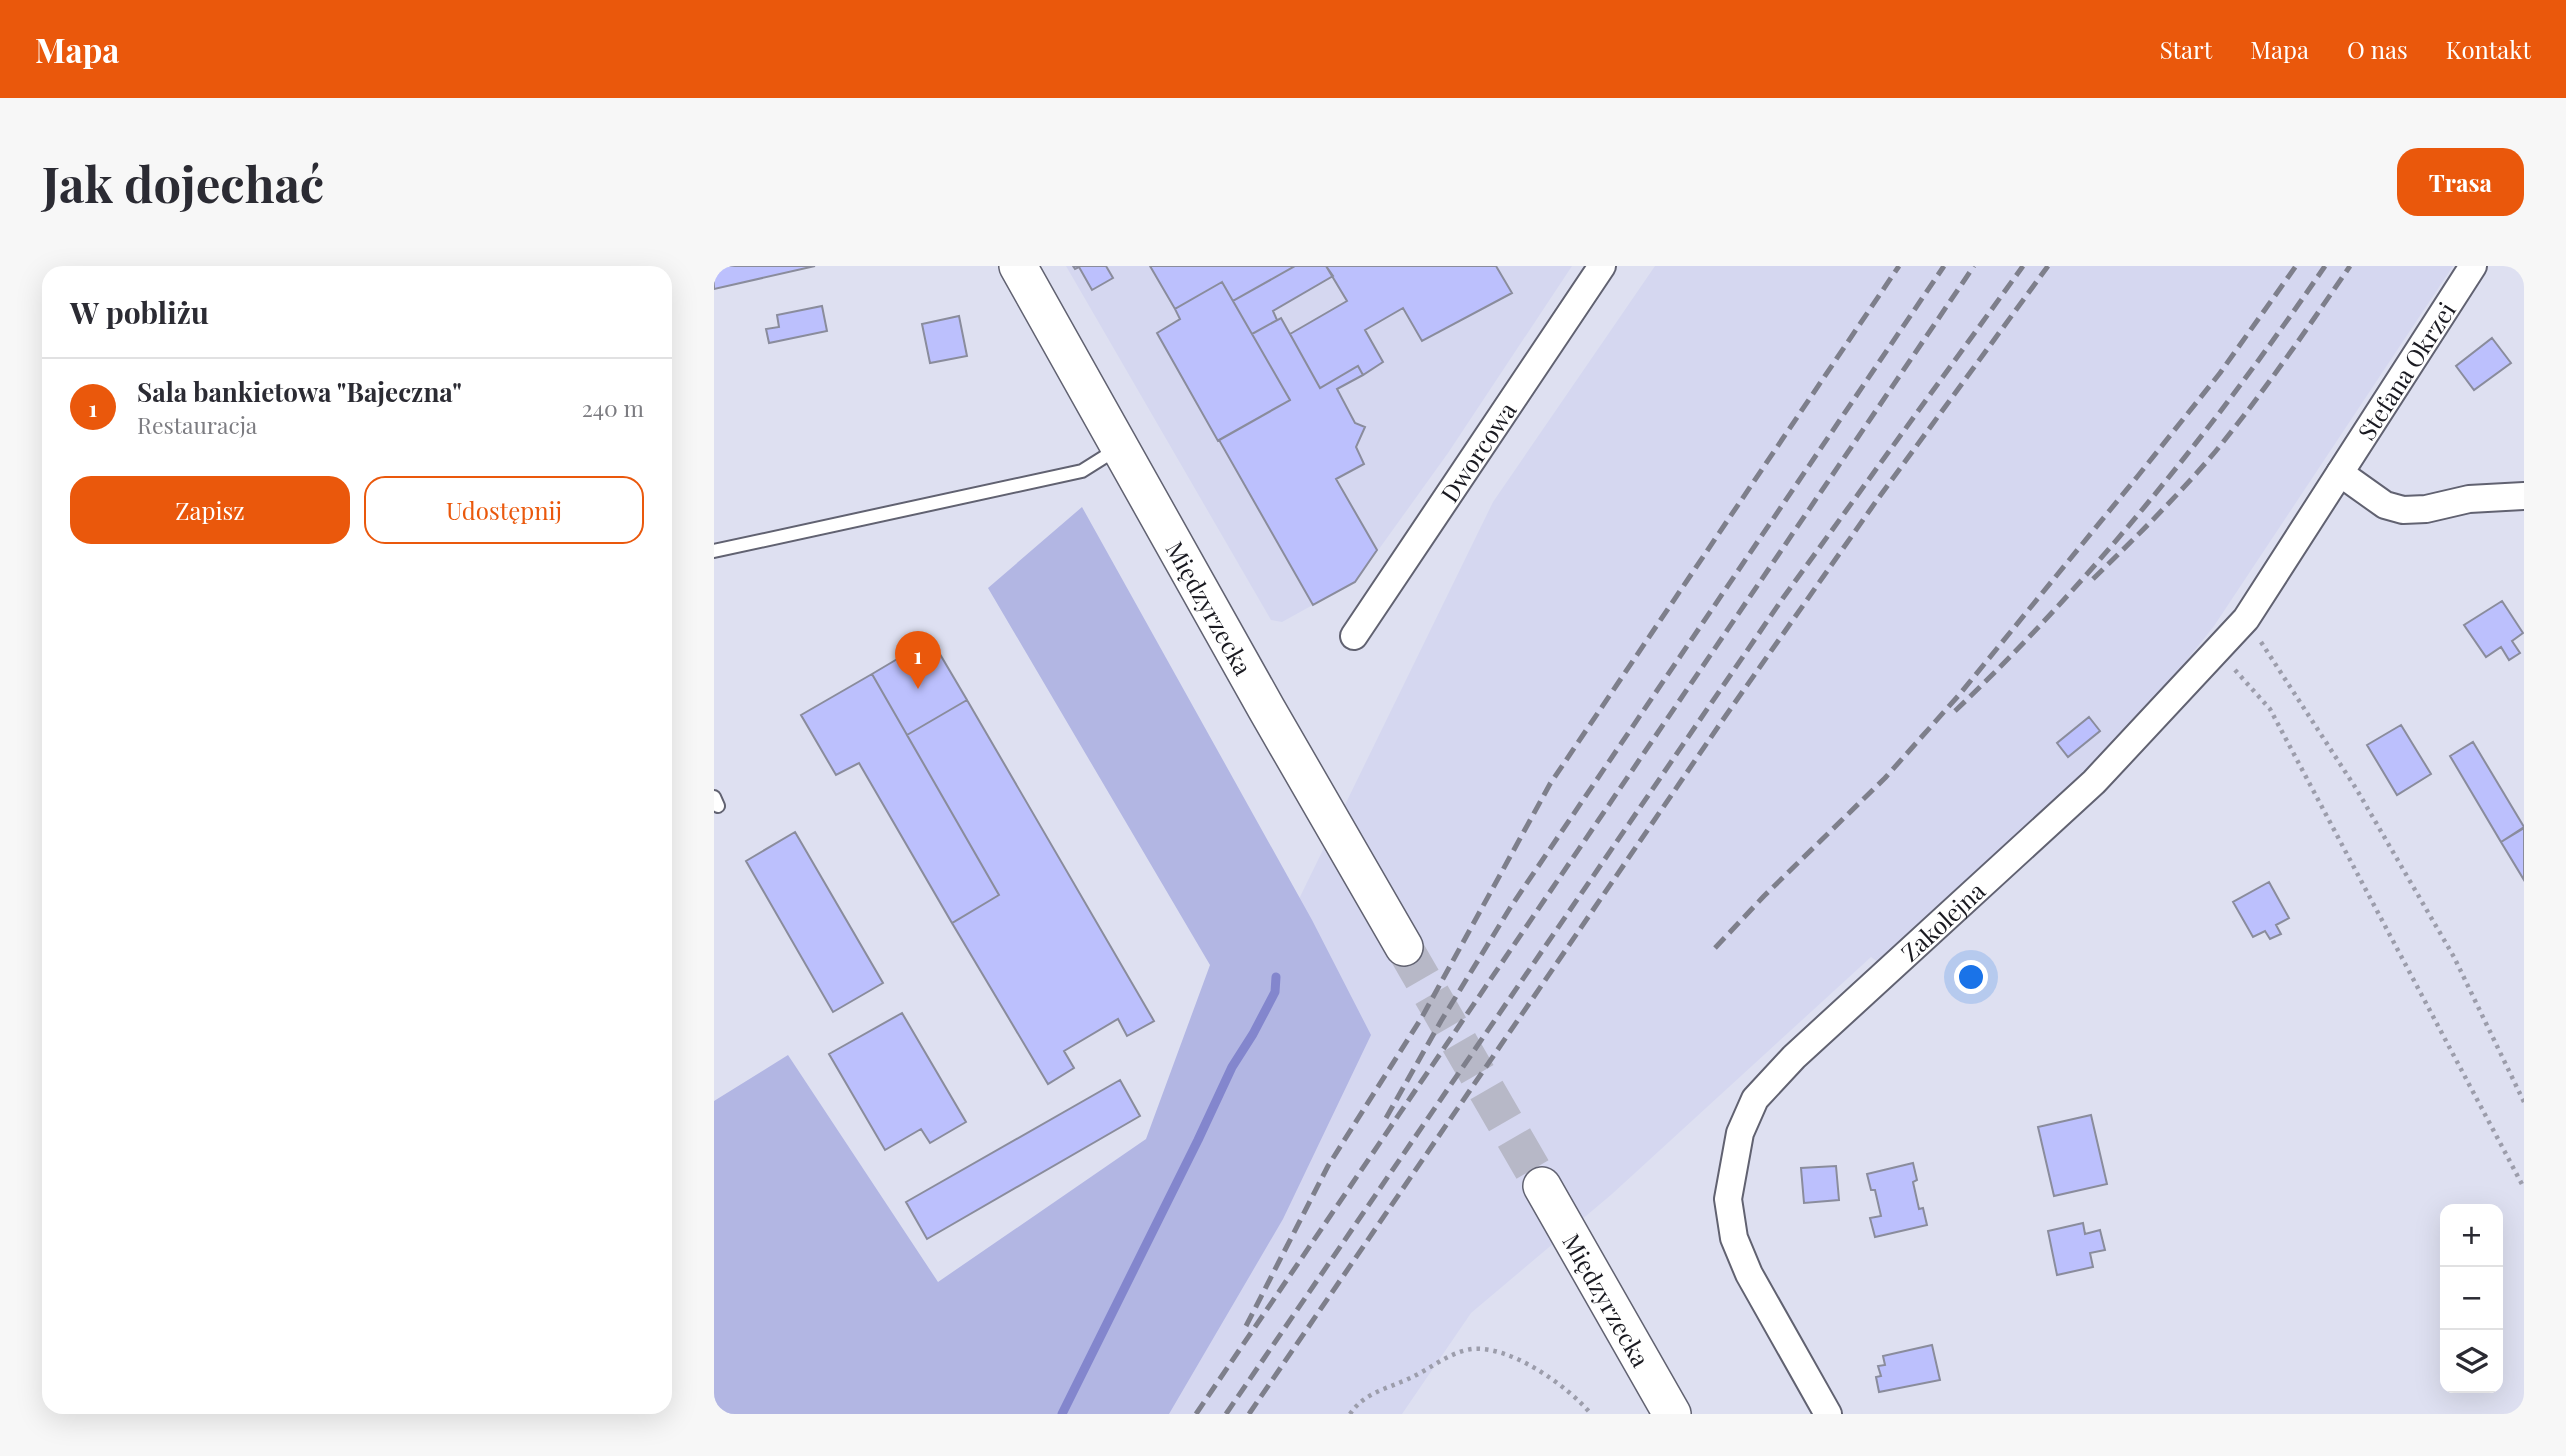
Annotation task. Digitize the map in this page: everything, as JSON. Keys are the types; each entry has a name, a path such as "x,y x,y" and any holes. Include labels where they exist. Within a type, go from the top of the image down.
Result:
{"main road":[{"name":"Międzyrzecka","path":"1018,266 1404,947"},
{"name":"Międzyrzecka","path":"1542,1186 1672,1414"}],"street":[{"name":"Dworcowa","path":"1354,636 1602,266"},
{"name":"Stefana Okrzei","path":"2340,473 2473,266"},
{"path":"2340,473 2385,505 2403,510 2426,509 2469,499 2524,496"},
{"name":"Zakolejna","path":"1828,1414 1749,1274 1734,1238 1728,1199 1740,1133 1755,1099 1794,1057 2094,782 2218,650 2246,619 2340,473"}],"lane":[{"path":"714,551 1083,471 1120,447"}],"path":[{"path":"2246,619 2357,790 2447,946 2524,1102"},
{"path":"2218,650 2270,709 2524,1188"},
{"path":"1350,1414 1358,1402 1376,1391 1470,1349 1495,1350 1532,1367 1583,1404 1591,1414"}],"shaded area":[{"path":"1066,266 1572,266 1448,453 1356,581 1282,622 1271,620"},
{"path":"1655,266 2453,266 2214,626 2158,696 2082,775 1878,962 1871,957 1612,1194 1471,1313 1402,1414 1054,1414 1145,1214 1493,502"},
{"path":"1082,507 1312,920 1371,1035 1283,1219 1169,1414 714,1414 714,1101 788,1055 938,1282 1146,1139 1210,965 988,588"}],"building":[{"path":"714,266 815,266 714,289"},
{"path":"1073,266 1106,266 1113,278 1092,290 1079,267 1075,269"},
{"path":"1150,266 1295,266 1233,301 1222,282 1175,309"},
{"path":"1295,266 1326,266 1333,276 1273,311 1277,320 1252,334 1233,301"},
{"path":"1326,266 1496,266 1512,293 1422,341 1403,308 1365,330 1383,362 1363,375 1358,366 1320,388 1290,334 1347,301"},
{"path":"1222,282 1290,400 1218,441 1157,333 1180,319 1175,309"},
{"path":"822,306 827,331 769,343 766,329 779,327 777,315"},
{"path":"959,316 967,356 930,363 922,324"},
{"path":"1281,318 1320,388 1358,366 1363,375 1337,389 1355,423 1365,427 1356,447 1364,464 1336,479 1377,550 1355,582 1313,605 1219,440 1290,400 1252,334"},
{"path":"2492,338 2511,363 2474,390 2456,366"},
{"path":"2502,601 2523,633 2512,641 2520,653 2509,660 2501,647 2486,657 2464,625"},
{"path":"931,639 967,700 907,735 872,674"},
{"path":"872,674 999,895 952,923 859,763 836,775 801,715"},
{"path":"967,700 1154,1021 1127,1036 1118,1019 1064,1051 1074,1068 1048,1084 952,923 999,895 907,735"},
{"path":"2089,717 2100,731 2068,757 2057,743"},
{"path":"2401,725 2431,774 2397,795 2367,745"},
{"path":"2473,742 2524,827 2501,842 2450,756"},
{"path":"2524,828 2524,880 2501,842"},
{"path":"795,832 883,983 833,1012 746,861"},
{"path":"2269,882 2289,918 2276,925 2281,934 2270,939 2265,931 2253,937 2233,902"},
{"path":"902,1013 966,1122 930,1143 921,1129 885,1150 829,1054"},
{"path":"1120,1080 1140,1116 927,1239 906,1202"},
{"path":"2091,1115 2107,1184 2054,1196 2038,1127"},
{"path":"1913,1163 1917,1180 1913,1182 1919,1209 1923,1208 1927,1225 1875,1237 1870,1218 1881,1216 1875,1190 1871,1190 1867,1174"},
{"path":"1836,1166 1839,1200 1804,1203 1801,1168"},
{"path":"2083,1223 2085,1234 2100,1230 2105,1250 2090,1253 2093,1267 2057,1275 2048,1231"},
{"path":"1932,1345 1940,1380 1879,1392 1876,1377 1881,1376 1878,1366 1885,1365 1883,1356"}],"waterway":[{"path":"1062,1414 1232,1067 1275,992 1276,977"}],"tunnel":[{"path":"1404,947 1542,1186"}],"railway":[{"path":"1246,1326 1328,1166 1422,1017 1550,784 1899,266"},
{"path":"1386,1118 1510,908 1944,266"},
{"path":"1196,1414 1974,266"},
{"path":"1226,1414 1783,598 2023,266"},
{"path":"1249,1414 1722,721 1877,500 2048,266"},
{"path":"1715,948 1764,896 1885,778 1959,695 2220,373 2296,266"},
{"path":"1955,711 2056,608 2152,498 2241,383 2325,266"},
{"path":"2093,579 2171,501 2215,452 2268,383 2350,266"}],"place":[{"name":"Sala bankietowa \"Bajeczna\"","path":"918,689"}]}
